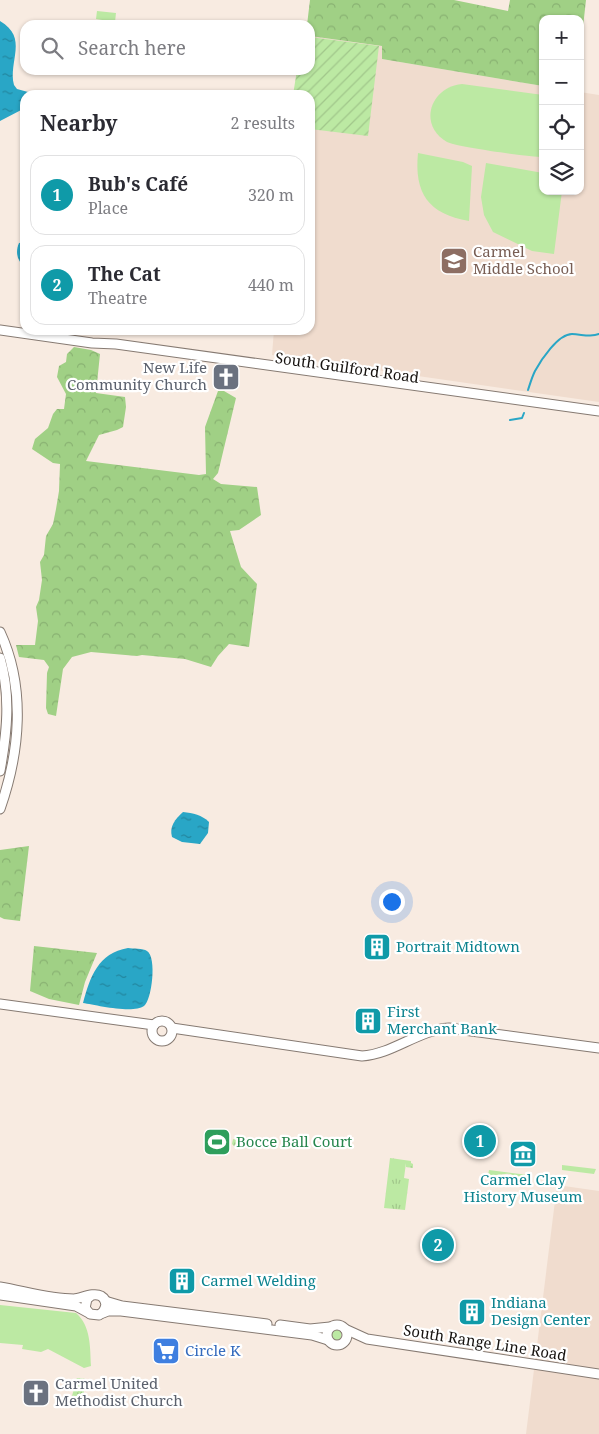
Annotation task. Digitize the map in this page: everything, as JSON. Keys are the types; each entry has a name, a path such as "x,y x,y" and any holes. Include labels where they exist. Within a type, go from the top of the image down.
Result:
{"main road":[{"name":"South Guilford Road","path":"0,330 20,333"},
{"name":"South Guilford Road","path":"35,335 92,343 116,344 599,411"},
{"name":"South Guilford Road","path":"92,343 114,350 599,417"},
{"path":"0,632 10,654 13,668 18,720 10,777 0,809"},
{"path":"0,658 7,689 8,709 0,771"},
{"path":"0,1004 136,1022 153,1028"},
{"path":"153,1028 163,1021 169,1023 172,1028 172,1034 168,1039"},
{"path":"153,1028 154,1036 158,1040 163,1041 186,1035 212,1035 362,1056 374,1055 436,1030 457,1028 599,1048"},
{"path":"172,1028 200,1031 212,1035"},
{"path":"0,1287 67,1298 100,1296 105,1301 122,1306 279,1325 310,1328 330,1327 337,1324 345,1329 347,1335 344,1342 337,1345 312,1335 118,1311 108,1311 95,1315 76,1306 0,1295"},
{"path":"87,1312 86,1301 92,1295"},
{"path":"103,1312 105,1301"},
{"path":"328,1340 327,1332 330,1327"},
{"name":"South Range Line Road","path":"345,1329 367,1340"},
{"name":"South Range Line Road","path":"344,1342 367,1340 599,1374"}],"shaded area":[{"name":"Carmel Middle School","path":"315,37 382,46 382,59 539,85 539,195 584,195 584,93 599,95 599,402 272,355 274,335 315,335 315,90 310,90 310,75 315,75"},
{"path":"557,1185 599,1191 599,1434 526,1434"}],"green space":[{"path":"310,0 454,0 508,11 510,0 586,0 584,18 584,15 539,15 539,85 382,59 382,46 315,37 315,20 308,20"},
{"path":"97,11 116,13 115,20 96,19"},
{"path":"315,38 379,46 368,136 315,130 315,90 294,90 296,75 315,75"},
{"path":"462,84 539,94 539,157 509,154 447,142 432,126 430,117 436,99 442,92"},
{"path":"418,153 463,162 472,166 469,221 443,213 427,199 419,180 417,167"},
{"path":"486,163 539,172 539,195 561,195 554,254 532,251 493,232 484,215 481,197"},
{"path":"74,347 91,350 100,354 96,393 125,397 126,407 123,427 99,435 86,461 199,475 206,474 205,427 218,391 224,391 236,398 218,473 213,479 221,484 257,487 261,515 239,530 230,531 241,567 257,584 249,647 229,644 211,667 185,659 142,655 91,652 72,657 63,669 56,716 48,714 46,708 47,673 49,667 44,660 19,657 16,645 35,645 38,621 36,607 42,580 40,562 44,555 46,536 53,524 59,491 60,464 53,463 32,449 35,439 48,428 57,409 64,409 66,394 57,377 59,366 66,362 67,354"},
{"path":"29,846 20,921 4,919 0,917 0,850"},
{"path":"34,946 97,953 85,982 79,1005 49,999 30,991"},
{"path":"233,1139 249,1142 248,1146 245,1148 235,1147 232,1144"},
{"path":"390,1158 411,1161 413,1164 413,1168 406,1167 406,1163 404,1178 409,1179 405,1210 384,1208"},
{"path":"562,1165 596,1169 594,1174 562,1170"},
{"path":"489,1170 528,1175 528,1179 508,1174 488,1175"},
{"path":"0,1305 76,1313 85,1324 87,1330 91,1366 84,1368 48,1349 41,1352 22,1349 23,1345 0,1343"},
{"path":"336,1329 342,1335 336,1341 330,1335"},
{"path":"77,1378 86,1379 83,1397 72,1396"}],"water":[{"path":"0,21 14,35 16,50 13,67 14,85 21,90 20,111 0,121"},
{"path":"20,243 20,262 17,253"},
{"path":"183,812 197,815 209,822 208,833 200,844 182,842 172,837 173,823"},
{"path":"128,948 147,951 152,961 151,988 144,1006 123,1009 83,1003 92,975 102,961 109,955"}],"waterway":[{"path":"528,390 541,361 550,348 561,338 572,334 589,336 599,334"},
{"path":"510,420 522,418 524,413"}],"place":[{"name":"Carmel Middle School","path":"454,261"},
{"name":"New Life Community Church","path":"226,377"},
{"name":"Portrait Midtown","path":"377,947"},
{"name":"First Merchant Bank","path":"368,1021"},
{"name":"Bub's Café","path":"480,1141"},
{"name":"Bocce Ball Court","path":"217,1142"},
{"name":"Carmel Clay History Museum","path":"523,1154"},
{"name":"The Cat","path":"438,1245"},
{"name":"Carmel Welding","path":"182,1281"},
{"name":"Indiana Design Center","path":"472,1312"},
{"name":"Circle K","path":"166,1351"},
{"name":"Carmel United Methodist Church","path":"36,1393"}]}
